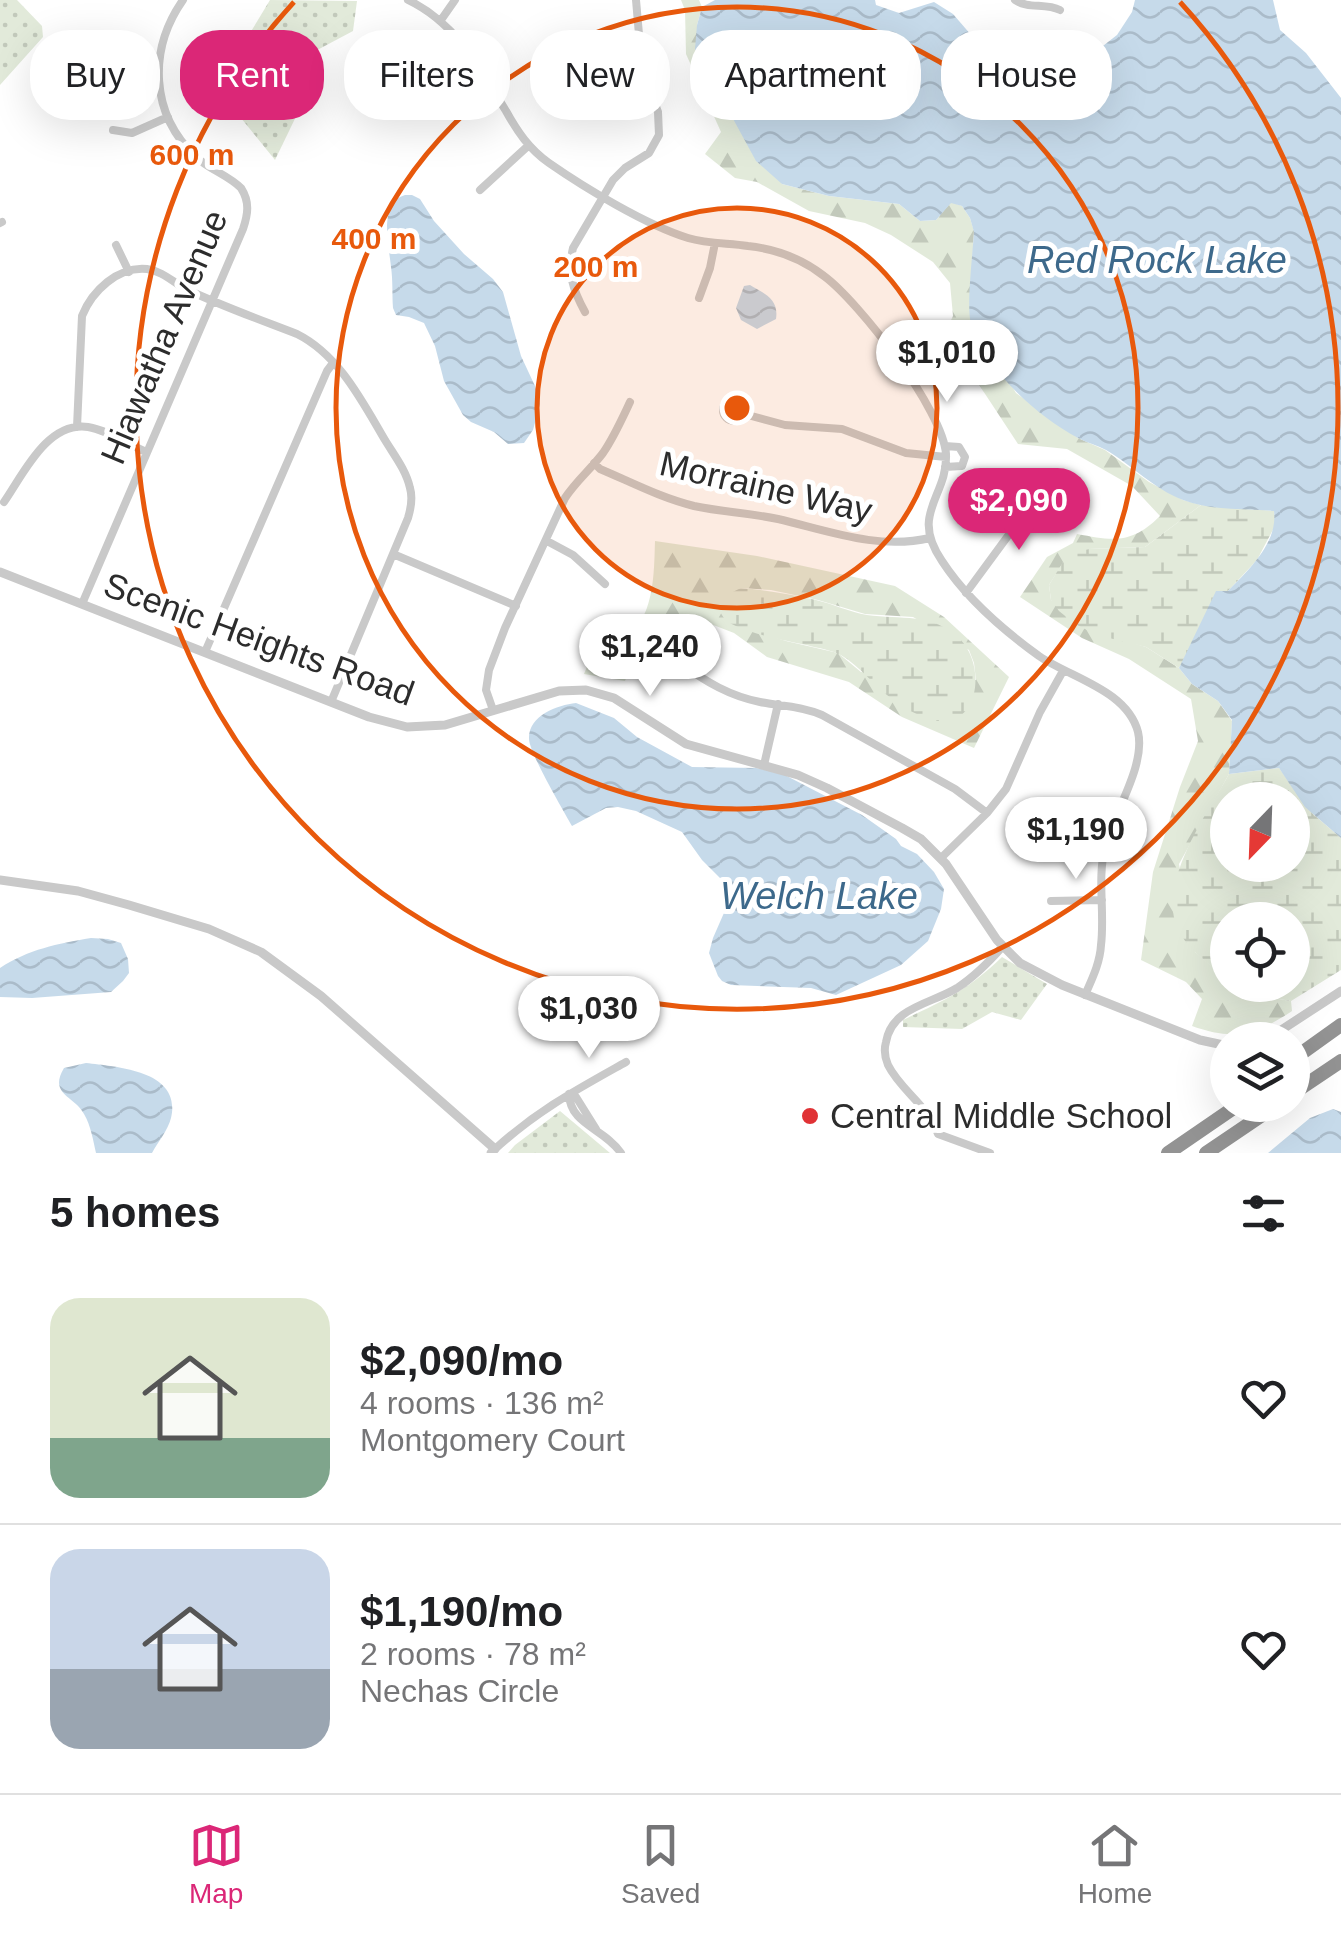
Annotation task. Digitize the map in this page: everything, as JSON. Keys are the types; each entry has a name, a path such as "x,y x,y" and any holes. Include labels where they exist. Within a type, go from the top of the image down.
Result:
{"highway":[{"path":"1310,1047 1341,1025"},
{"path":"1310,1056 1341,1036"},
{"path":"1310,1082 1341,1062"},
{"path":"1168,1153 1213,1122"},
{"path":"1206,1153 1252,1122"}],"street":[{"name":"Hiawatha Avenue","path":"82,604 247,218 248,202 242,188 211,169 184,144 161,94 158,58 168,26 183,0"},
{"path":"408,0 451,30"},
{"path":"440,20 455,0"},
{"path":"636,0 639,30"},
{"path":"1015,0 1060,10"},
{"path":"114,130 132,133 168,116"},
{"path":"510,116 528,145 604,197 686,238 768,248 805,262 837,286 908,374 939,430 946,462 930,508 930,538 939,557 966,593 1037,654 1114,698 1141,729 1135,766 1106,845 1100,954 1085,995"},
{"path":"585,312 571,281 570,259 577,239 618,174 649,153 659,135 658,120"},
{"path":"480,190 528,145"},
{"path":"699,298 714,243"},
{"path":"116,245 129,272"},
{"path":"76,427 82,316 103,285 129,272 158,272 212,301 310,340 334,363 406,473 411,508 331,702"},
{"path":"865,317 876,308"},
{"path":"205,652 294,444 334,363"},
{"path":"493,710 486,690 487,677 516,606 565,498 611,441 630,402"},
{"path":"744,414 785,425 842,429 906,453 962,466 966,457 959,447 945,446"},
{"path":"4,502 44,446 62,431 92,428 146,452"},
{"name":"Morraine Way","path":"594,463 661,496 692,505 879,542 930,538"},
{"path":"966,593 1030,506 1043,501 1072,509"},
{"path":"547,542 573,555 606,584"},
{"path":"393,554 516,606"},
{"name":"Scenic Heights Road","path":"0,572 386,722 415,727 459,722 544,693 574,689 614,698 686,744 798,775 920,839 941,858 1003,946 1020,963 1085,995 1210,1042"},
{"path":"682,664 732,694 800,707 832,720 956,788 987,813"},
{"path":"941,858 1006,789 1063,671"},
{"path":"764,764 778,704"},
{"path":"0,880 129,904 208,929 261,952 321,996 493,1151 536,1114 626,1062"},
{"path":"1051,902 1102,900"},
{"path":"990,1153 938,1134 925,1108 888,1064 885,1050 888,1031 900,1016 958,987 1003,946"},
{"path":"1294,1022 1341,991"},
{"path":"569,1094 570,1106 587,1126 610,1138 622,1153"}],"green space":[{"path":"0,0 17,0 42,30 30,30 30,52 0,85"},
{"path":"270,0 357,1 353,30 344,30 344,36 324,46 324,30 252,30"},
{"path":"681,0 699,0 702,7 697,25 700,30 690,30 690,63 686,54 685,10"},
{"path":"243,120 294,120 275,160"},
{"path":"716,120 748,120 782,184 829,196 899,204 920,221 936,220 951,202 962,206 974,231 970,303 985,355 1016,393 1078,438 1105,450 1149,482 1201,505 1145,547 1089,549 1063,563 1049,585 1051,600 1123,640 1146,647 1179,668 1192,684 1218,701 1232,721 1229,774 1225,782 1210,782 1210,808 1179,864 1195,952 1210,965 1210,1002 1291,1002 1292,1011 1273,1022 1210,1022 1210,1030 1192,1026 1202,999 1186,982 1141,960 1153,872 1198,741 1191,699 1129,659 1082,638 1020,597 1047,557 1073,543 1077,534 1122,538 1140,532 1160,516 1132,486 1067,449 1018,444 945,333 953,316 950,283 933,262 865,223 809,211 757,182 735,178 705,154 721,132"},
{"path":"1201,505 1274,511 1276,524 1257,560 1199,631 1179,668 1146,647 1097,635 1075,624 1051,600 1049,585 1063,562 1074,553 1145,547"},
{"path":"655,541 757,556 895,586 944,617 1009,677 974,748 902,717 849,682 767,657 734,633 685,614 653,621 639,643 625,681 584,674 597,642 622,639 641,621 653,581","holes":["741,588 771,590 865,614 913,617 969,650 976,680 861,672 838,653 739,626"]},
{"path":"741,588 807,598 867,615 927,621 949,630 969,652 974,667 973,697 967,709 957,718 926,718 895,702 841,655 733,625 718,605 722,597"},
{"path":"1279,768 1289,782 1224,782 1229,774"},
{"path":"1210,806 1210,882 1310,882 1310,810 1341,838 1341,970 1310,989 1310,902 1210,902 1210,965 1191,948 1174,917 1173,896 1196,830"},
{"path":"1002,957 1047,984 1021,1020 992,1012 962,1029 903,1027 903,1020 956,993"},
{"path":"560,1111 610,1153 508,1153 515,1145"}],"water":[{"name":"Red Rock Lake","path":"715,0 875,0 876,5 899,13 934,2 953,14 967,30 941,30 941,120 1112,120 1112,39 1132,12 1135,0 1273,0 1280,30 1306,53 1341,98 1341,838 1310,811 1310,782 1288,782 1279,768 1229,774 1232,720 1218,701 1192,684 1179,668 1216,591 1228,591 1267,545 1274,511 1205,506 1172,495 1106,450 1061,428 1014,390 988,358 971,323 969,292 974,232 962,206 951,203 936,220 920,221 899,204 829,196 782,184 756,161 734,120 921,120 921,30 697,30 702,7"},
{"path":"405,195 420,199 434,221 503,292 540,404 533,430 524,443 508,444 463,415 444,381 424,323 396,315 387,226 391,207"},
{"path":"750,285 770,298 776,312 776,319 757,329 741,320 736,308 744,286"},
{"name":"Welch Lake","path":"576,703 614,718 637,737 692,767 779,772 862,815 917,854 944,889 941,909 928,941 901,965 836,995 811,988 731,985 722,981 709,953 728,894 722,880 682,832 618,807 606,808 572,826 547,781 530,746 530,731 545,713"},
{"path":"91,938 121,943 128,959 129,973 111,992 0,997 0,968 33,952"},
{"path":"86,1063 145,1074 167,1090 172,1102 171,1118 152,1153 96,1153 84,1114 59,1084 64,1068"},
{"path":"1333,1109 1341,1112 1341,1153 1268,1153 1310,1122 1310,1118"}],"place":[{"name":"Central Middle School","path":"810,1116"}]}
